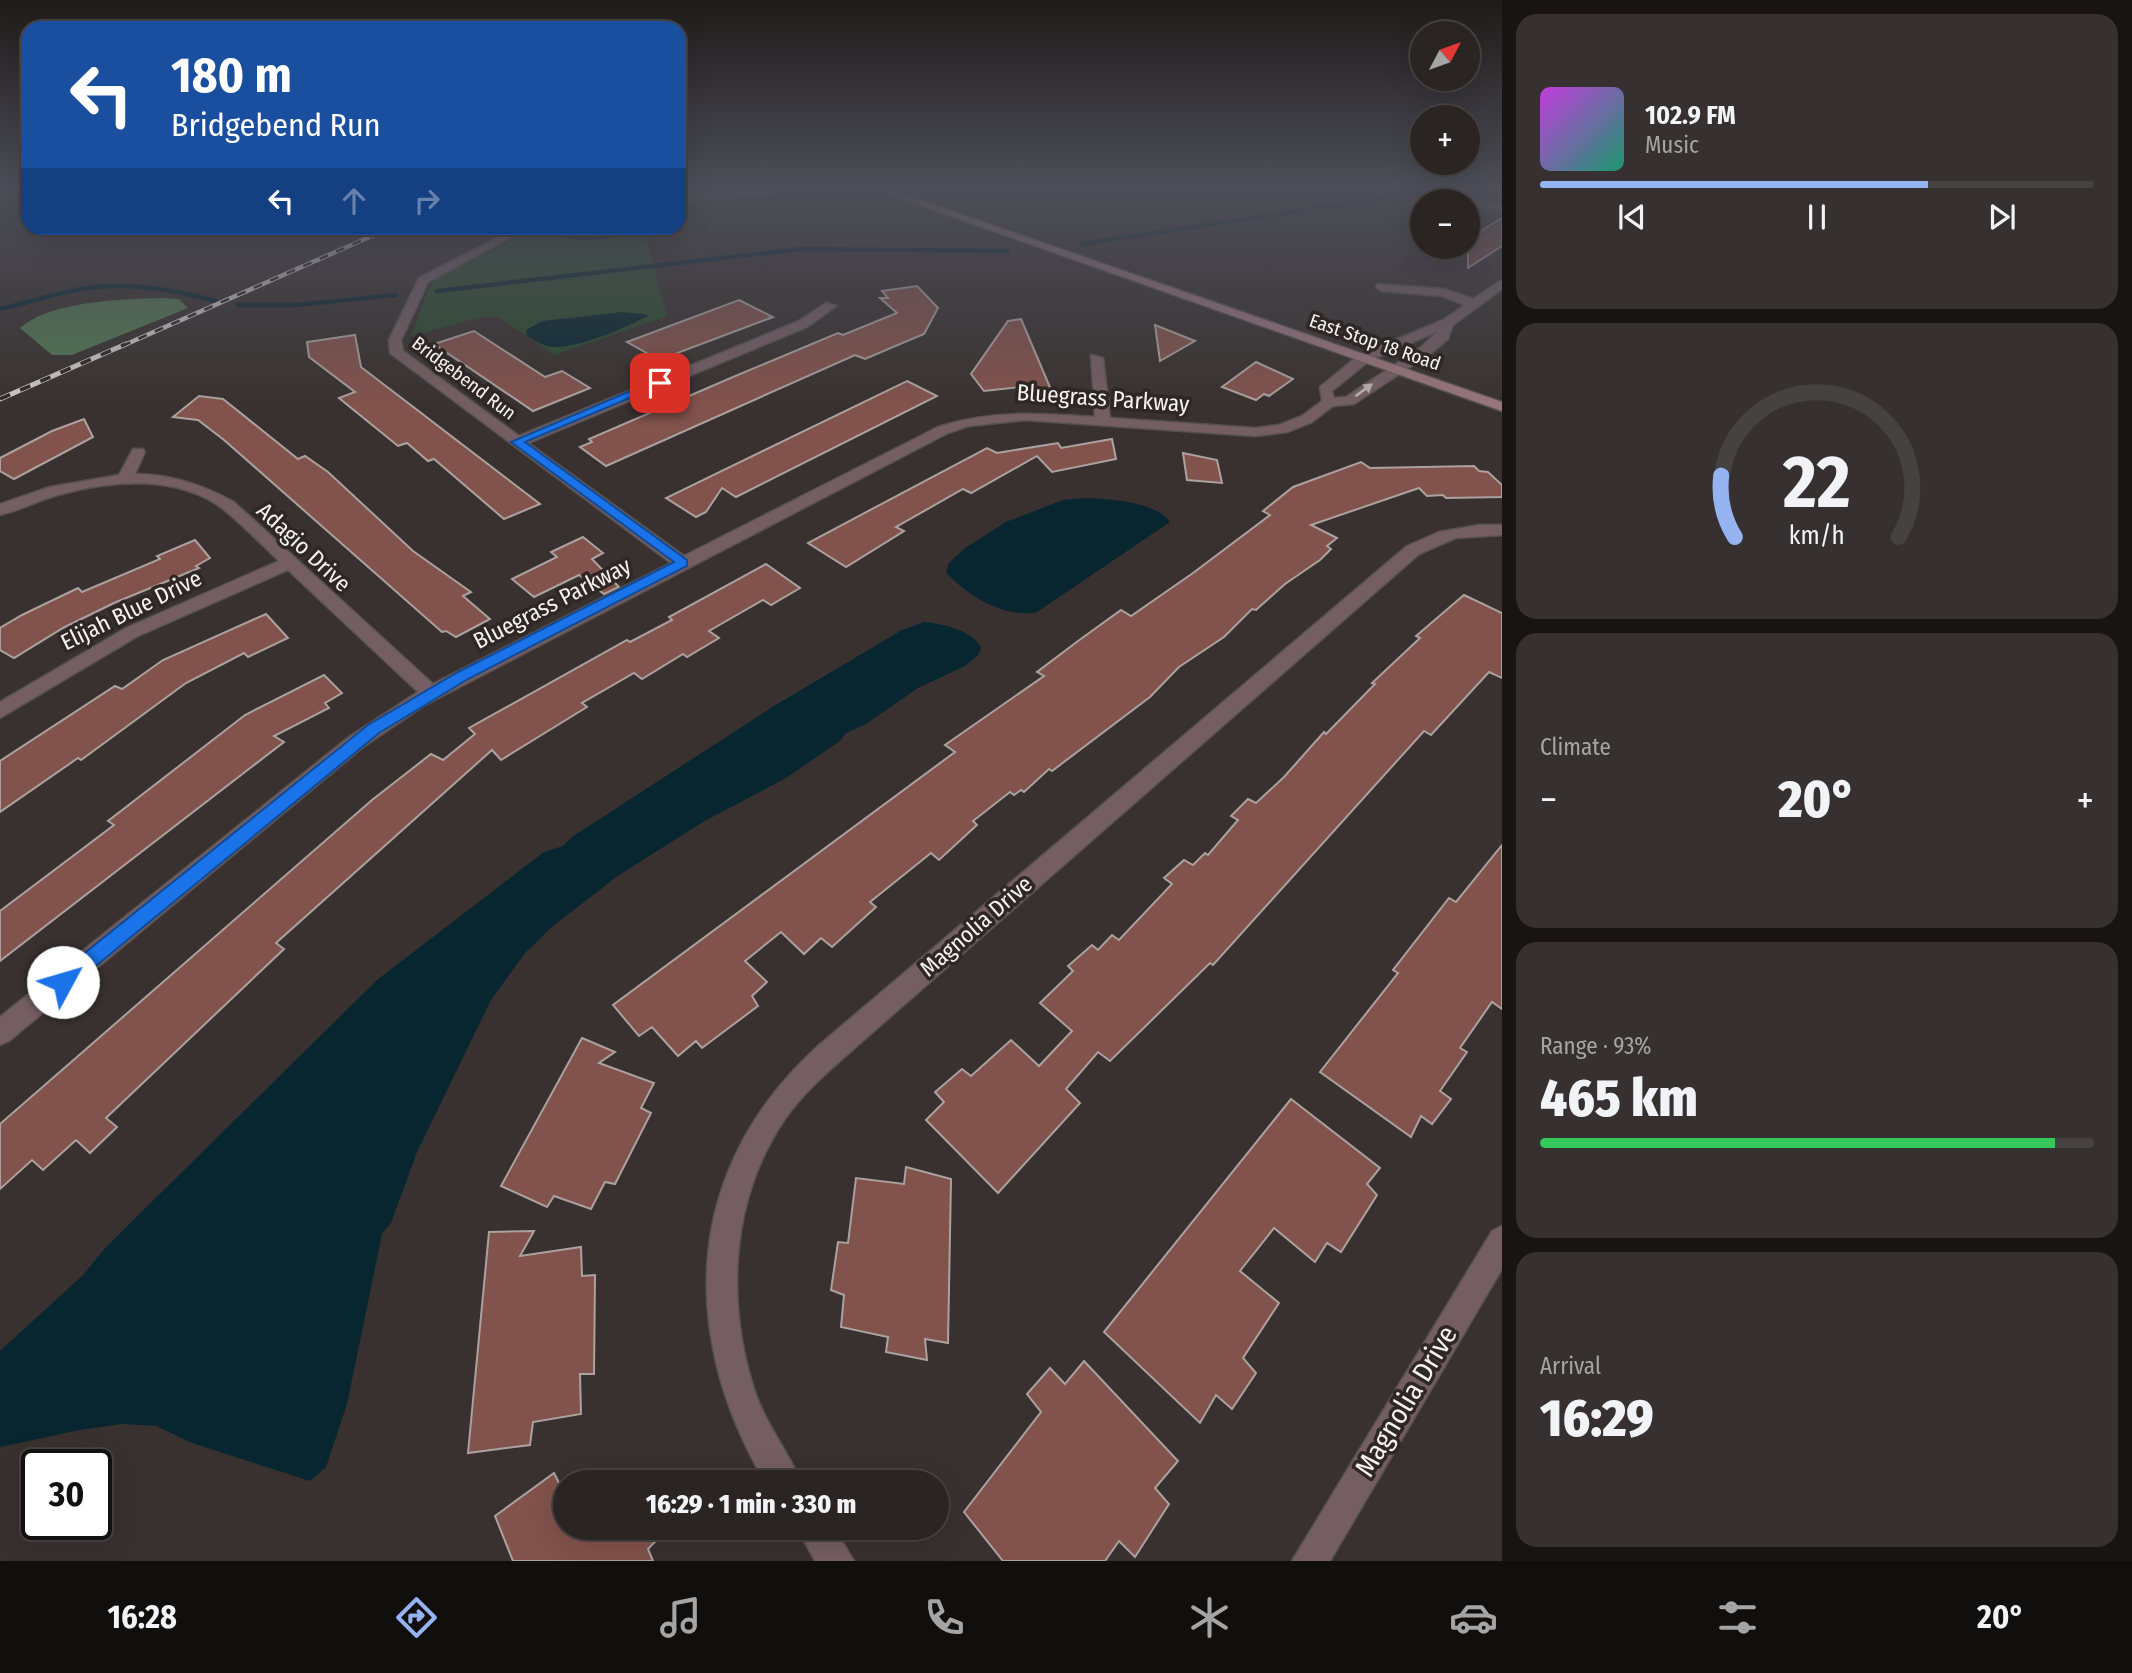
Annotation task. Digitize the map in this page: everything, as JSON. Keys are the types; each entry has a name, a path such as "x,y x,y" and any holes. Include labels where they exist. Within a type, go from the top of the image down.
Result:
{"street":[{"name":"Bridgebend Run","path":"460,262 422,282 395,340 397,353 683,563"},
{"name":"East Stop 18 Road","path":"1088,262 1502,407"},
{"path":"1364,358 1447,323 1502,284"},
{"path":"1382,287 1444,293 1472,303"},
{"path":"517,442 803,324 830,306"},
{"name":"Bluegrass Parkway","path":"0,1033 356,742 431,693 954,425 1026,415 1255,432 1282,429 1307,419 1329,402 1349,401 1443,336 1447,323"},
{"path":"1096,358 1103,422"},
{"name":"Bluegrass Parkway","path":"1329,402 1325,390 1364,358"},
{"path":"125,479 138,452"},
{"name":"Adagio Drive","path":"0,510 65,488 125,479 161,480 192,486 217,498 431,693"},
{"name":"Magnolia Drive","path":"776,1470 748,1421 727,1342 721,1300 720,1259 733,1192 743,1163 774,1111 813,1068 863,1023 1413,550 1438,537 1475,530 1502,530"},
{"name":"Elijah Blue Drive","path":"0,711 131,632 289,563"},
{"name":"Magnolia Drive","path":"1310,1561 1502,1241"},
{"path":"822,1540 836,1561"}],"green space":[{"path":"468,262 652,262 667,316 554,355 499,317 482,317 411,336 428,290 439,276"},
{"path":"179,299 188,308 72,355 52,355 20,328 49,312 68,307 108,301"}],"water":[{"path":"622,312 649,315 628,326 575,344 546,346 527,336 526,330 542,321"},
{"path":"1084,498 1142,505 1163,515 1170,522 1037,612 1012,612 987,603 964,589 946,572 949,563 965,548 1006,522 1063,500"},
{"path":"924,622 964,632 981,648 978,655 965,666 918,688 866,724 846,733 840,741 786,778 703,822 619,875 553,926 525,953 491,1000 417,1152 391,1223 382,1234 347,1404 326,1467 310,1481 192,1443 156,1426 122,1424 0,1447 0,1351 83,1275 106,1247 377,980 544,852 563,846 572,837 774,706 902,630"}],"building":[{"path":"917,286 938,308 924,334 865,359 855,355 606,466 580,447 592,442 589,439 733,377 838,333 843,335 897,313 880,298 888,298 882,291"},
{"path":"739,300 773,317 659,360 627,342"},
{"path":"1021,319 1052,392 1023,392 1021,387 984,391 971,374 1008,321"},
{"path":"1155,325 1195,341 1160,361"},
{"path":"474,331 545,377 562,371 590,388 533,411 434,344"},
{"path":"355,335 361,367 540,504 504,519 434,459 428,461 407,443 398,446 339,398 355,392 309,357 307,342"},
{"path":"1256,362 1293,379 1269,396 1264,394 1256,400 1222,387"},
{"path":"907,381 937,396 736,497 722,488 706,512 696,517 666,498"},
{"path":"199,396 223,399 298,459 305,456 328,472 413,551 471,592 463,596 490,619 456,637 446,631 442,632 224,440 198,420 173,417"},
{"path":"84,419 93,437 14,479 0,471 0,458 52,431"},
{"path":"1112,439 1116,459 1052,472 1037,456 971,493 963,489 896,527 904,531 846,567 808,543 987,448 997,453 1058,443 1061,448"},
{"path":"1183,453 1217,460 1222,483 1187,480"},
{"path":"1361,462 1370,468 1474,466 1479,471 1488,472 1502,485 1502,497 1427,496 1419,488 1311,525 1337,538 1327,546 1331,549 1320,560 1285,584 1256,610 1252,609 1224,637 1179,667 1150,697 1052,771 1049,769 1024,792 1021,790 1014,795 1010,792 973,821 977,825 939,860 931,853 870,902 876,907 832,947 821,938 804,954 781,932 745,961 767,982 752,996 758,1006 702,1048 696,1041 678,1056 652,1027 639,1036 613,1005 955,752 945,745 1044,676 1037,672 1078,641 1121,610 1131,616 1193,573 1270,515 1263,511 1293,487"},
{"path":"583,537 603,553 592,559 619,587 604,594 579,575 534,597 512,579 557,557 551,552"},
{"path":"195,540 210,558 196,566 199,568 114,603 63,628 14,658 0,650 0,628 22,615 78,588 82,592 160,559 157,556"},
{"path":"766,564 800,588 771,605 763,600 709,631 719,638 687,657 683,654 642,679 634,673 582,703 587,707 501,760 492,750 276,943 284,949 106,1118 117,1127 90,1153 76,1140 43,1170 32,1160 0,1189 0,1124 372,800 431,754 443,760 475,734 469,728 627,640 630,642 672,620 669,617"},
{"path":"1464,595 1502,613 1502,678 1489,672 1431,735 1424,731 1213,965 1210,963 1110,1061 1098,1052 1066,1089 1080,1103 998,1193 926,1120 944,1102 935,1092 962,1069 971,1076 1011,1040 1039,1066 1072,1031 1040,1003 1073,971 1068,966 1092,945 1098,950 1112,935 1119,940 1172,884 1164,878 1184,860 1193,865 1205,853 1208,855 1238,820 1231,816 1248,799 1256,803 1284,777 1324,732 1326,734 1375,684 1372,683 1420,638 1416,636"},
{"path":"266,614 288,638 248,657 244,653 186,683 81,760 78,758 0,812 0,761 115,686 122,689 163,660"},
{"path":"324,675 342,693 325,703 329,708 274,736 284,742 0,961 0,911 114,825 108,821 245,715"},
{"path":"1502,845 1502,1009 1492,1002 1460,1048 1467,1052 1440,1091 1451,1099 1432,1124 1421,1116 1411,1137 1320,1072 1398,973 1393,970 1449,898 1456,902"},
{"path":"582,1038 615,1052 599,1063 654,1083 641,1108 651,1113 615,1184 605,1182 591,1209 554,1196 547,1207 501,1186"},
{"path":"1291,1099 1380,1168 1367,1184 1377,1195 1341,1252 1327,1243 1315,1262 1274,1228 1240,1271 1279,1303 1243,1358 1256,1373 1232,1409 1216,1395 1200,1423 1104,1332"},
{"path":"906,1167 951,1179 948,1343 925,1339 927,1360 886,1352 888,1337 841,1327 844,1295 831,1290 838,1242 848,1243 856,1178 904,1184"},
{"path":"534,1231 520,1256 581,1247 582,1276 595,1275 594,1374 580,1374 581,1414 533,1422 530,1445 468,1453 489,1232"},
{"path":"1084,1361 1178,1461 1155,1488 1169,1504 1135,1557 1119,1541 1105,1561 1003,1561 964,1512 1041,1412 1027,1394 1050,1368 1065,1384"},
{"path":"553,1474 553,1540 657,1540 648,1549 653,1561 513,1561 495,1516"}],"waterway":[{"path":"437,291 689,262"},
{"path":"0,309 72,291 111,286 157,289 216,301"},
{"path":"238,305 296,305 395,295"}],"railway":[{"path":"122,346 313,262"},
{"path":"0,399 126,344"}],"route":[{"path":"63,982 373,729 418,700 683,563 517,442 660,383"}]}
